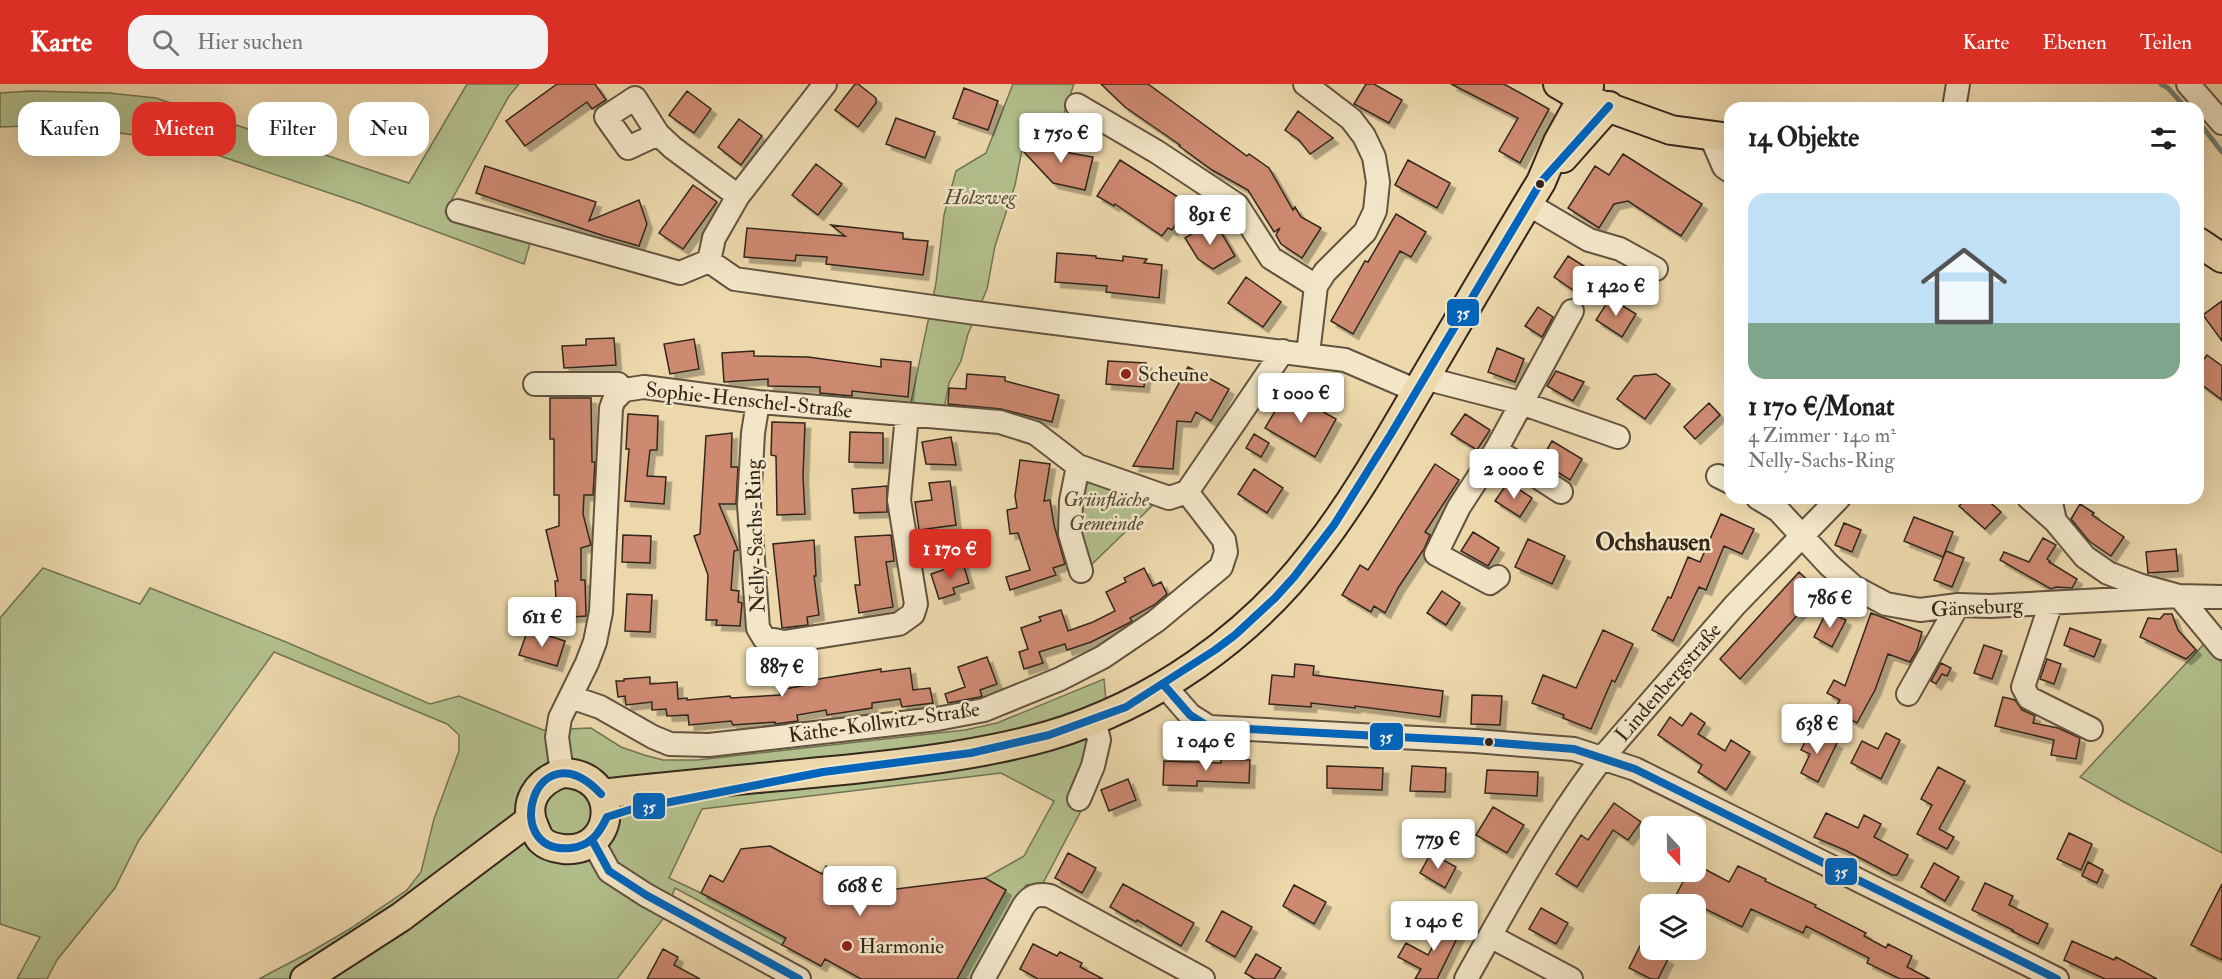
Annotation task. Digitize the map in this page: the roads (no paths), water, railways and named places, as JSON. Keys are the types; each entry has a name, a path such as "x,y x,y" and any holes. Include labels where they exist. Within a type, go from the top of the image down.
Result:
{"main road":[{"path":"600,817 586,778 572,773 562,773 551,777 536,790 530,804 535,830 547,845 567,849 578,848 600,817 822,772 980,752 1050,735 1094,720 1126,706 1163,684 1235,635 1294,577 1334,525 1535,193 1558,142 1578,88 1609,106 1671,130 1720,137"},
{"path":"1535,193 1609,106"},
{"path":"2204,246 2222,258"},
{"path":"305,979 401,917 514,852 535,830"}],"street":[{"path":"709,261 714,238 738,196 825,84"},
{"path":"1305,84 1351,119 1364,136 1374,157 1378,182 1375,211 1365,232 1325,272 1316,286 1308,354"},
{"path":"1955,102 1958,84"},
{"path":"2188,84 2204,102"},
{"path":"2204,102 2222,123"},
{"path":"1077,105 1157,152 1237,206 1271,258 1316,286"},
{"path":"658,134 738,196"},
{"path":"1720,137 1724,167"},
{"path":"1535,193 1589,240 1620,249 1656,269"},
{"path":"458,211 680,273 709,261"},
{"path":"709,261 735,279 968,312 1345,360 1420,385 1521,403 1618,436"},
{"path":"1498,577 1490,583 1436,554 1459,507 1496,450 1572,311"},
{"path":"1187,492 1283,351"},
{"path":"535,384 618,384"},
{"name":"Sophie-Henschel-Straße","path":"562,773 557,737 560,718 596,642 601,612 611,408 614,400 624,390 644,387 758,402 1000,422 1035,433 1078,466 1169,498 1187,492"},
{"name":"Nelly-Sachs-Ring","path":"758,402 753,433 750,505 758,628 764,638 784,642 899,624 913,614 916,604 899,500 907,415"},
{"path":"1496,450 1561,492"},
{"path":"1078,466 1071,501 1070,534 1081,571"},
{"name":"Käthe-Kollwitz-Straße","path":"571,697 600,707 653,738 670,744 709,745 937,719 984,710 1060,679 1103,657 1156,621 1221,567 1226,552 1224,540 1187,492"},
{"path":"1768,504 1778,510 1802,535"},
{"name":"Lindenbergstraße","path":"1466,979 1582,784 1735,605 1833,504"},
{"path":"2036,504 2055,521 2085,557 2108,573 2139,585 2179,596 2222,597"},
{"path":"2051,504 2055,521"},
{"name":"Gänseburg","path":"1802,535 1829,565 1854,587 1886,604 1920,610 1958,605 2179,596"},
{"path":"2179,596 2222,648"},
{"path":"2051,603 2023,687 2028,698 2091,729"},
{"path":"1908,694 1958,605"},
{"path":"1163,684 1190,715 1209,727 1475,741 1574,749 1603,757 1635,769 2057,979"},
{"path":"1079,799 1093,766 1099,740 1094,720"},
{"path":"600,817 609,871 654,900 799,979"},
{"path":"983,979 1023,906 1028,899 1042,894 1050,896 1203,979"},
{"path":"1490,936 1570,979"}],"waterway":[{"path":"2161,84 2181,102"},
{"path":"2204,129 2222,152"}],"place":[{"name":"Scheune","path":"1126,374"},
{"name":"Harmonie","path":"847,946"}],"district":[{"name":"Ochshausen","path":"1653,542"}],"park label":[{"name":"Holzweg","path":"980,197"},
{"name":"Grünfläche Gemeinde","path":"1106,511"}]}
